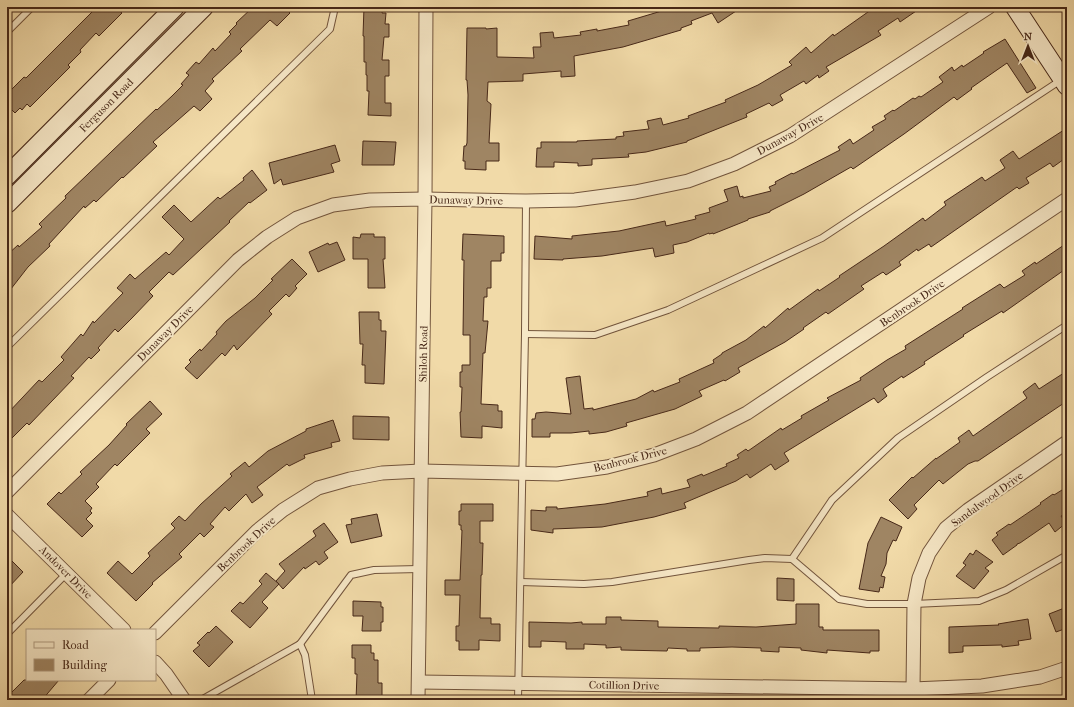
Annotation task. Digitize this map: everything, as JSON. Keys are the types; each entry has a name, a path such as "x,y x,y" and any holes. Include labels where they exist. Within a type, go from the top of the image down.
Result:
{"main road":[{"name":"Ferguson Road","path":"7,176 175,7"},
{"name":"Ferguson Road","path":"7,204 204,7"},
{"path":"1015,7 1065,83"},
{"path":"87,95 102,109"}],"street":[{"name":"Shiloh Road","path":"418,700 425,199 426,7"},
{"name":"Dunaway Drive","path":"7,492 238,260 267,237 297,218 333,205 370,200 575,200 634,192 688,181 734,164 790,136 989,7"},
{"name":"Benbrook Drive","path":"156,632 257,531 283,510 318,488 350,479 382,473 421,472 557,474 608,468 654,456 696,439 747,413 1067,200"},
{"name":"Sandalwood Drive","path":"913,689 914,604 919,578 929,554 946,528 968,510 1067,442"},
{"name":"Andover Drive","path":"7,515 123,629"},
{"path":"156,663 166,674 184,700"},
{"name":"Cotillion Drive","path":"419,682 913,689 982,686 1040,677 1067,668"},
{"path":"89,700 108,681"}],"lane":[{"path":"7,32 32,7"},
{"path":"7,347 330,29 335,7"},
{"path":"525,334 595,335 668,310 822,238 1065,83"},
{"path":"518,700 526,201"},
{"path":"792,559 832,500 898,438 987,377 1067,325"},
{"path":"521,582 584,584 612,582 749,560 765,558 792,559 839,599 867,604 914,604 979,601 1006,590 1067,555"},
{"path":"201,700 300,644 351,575 374,570 419,570"},
{"path":"7,634 67,573"},
{"path":"300,644 305,655 312,700"}],"building":[{"path":"97,7 115,7 122,13 99,36 96,33 80,50 81,52 68,65 70,67 30,107 27,104 22,110 20,108 15,113 7,105 7,94 24,77 26,78"},
{"path":"253,7 284,7 290,13 277,26 270,20 240,49 242,51 212,79 214,81 205,91 212,99 200,111 194,106 153,142 157,146 123,178 122,177 96,202 94,200 85,208 84,206 49,244 50,246 28,267 7,294 7,255 18,245 19,247 42,227 39,224 66,198 65,196 183,85 181,84 189,75 186,73 196,62 199,64 213,48 215,51 231,34 229,32 237,24 236,23"},
{"path":"364,7 383,7 382,13 386,13 385,24 389,24 389,37 384,37 382,60 389,60 389,76 385,76 385,103 391,103 391,116 368,115 369,91 367,91 363,36"},
{"path":"675,7 742,7 718,23 712,13 691,21 692,24 681,28 681,30 623,47 574,56 575,76 561,77 561,71 523,74 523,81 488,82 487,101 491,104 489,143 499,143 499,161 486,161 486,170 465,169 465,161 463,161 464,146 466,146 467,143 467,28 497,28 497,57 534,58 533,47 541,47 540,33 553,32 554,38 581,35 580,32 597,29 597,31 629,25 628,21"},
{"path":"875,7 922,7 900,22 898,18 878,31 881,35 826,67 829,71 819,78 818,75 806,84 804,81 780,95 783,100 772,106 769,103 746,114 747,117 687,142 646,152 628,154 629,157 592,159 592,165 578,166 578,163 554,162 554,167 536,167 537,148 541,148 541,142 577,142 616,139 616,137 624,136 623,132 649,129 647,121 661,118 663,125 689,118 688,116 726,102 725,100 758,85 792,65 789,62 806,47 811,53 833,34 834,36"},
{"path":"1005,39 1036,88 1027,93 1007,63 971,88 972,89 957,100 954,97 853,169 851,167 770,212 748,219 713,234 709,233 687,242 673,245 674,253 655,257 653,248 563,260 534,259 535,236 572,239 572,236 619,231 665,221 666,226 696,219 695,216 710,212 709,208 728,201 724,190 737,186 740,197 743,196 743,198 771,191 769,187 776,184 775,182 840,150 838,147 850,139 853,144 874,130 872,127 886,119 884,116 913,98 915,99 919,96 921,97 943,82 939,77 952,67 954,71 962,65 963,67 984,53 983,52"},
{"path":"1067,128 1067,157 1053,167 1050,163 1026,178 1029,183 1019,189 1017,187 931,247 929,244 918,251 917,249 899,262 901,265 886,275 883,272 861,286 864,289 828,314 826,312 785,342 738,368 740,372 725,381 724,380 699,391 702,396 675,409 626,423 627,426 606,432 589,434 589,431 550,433 550,437 532,437 532,419 535,419 536,413 546,412 571,414 566,378 580,376 584,409 593,408 593,410 636,399 653,390 654,392 680,382 679,379 714,363 713,360 722,353 746,340 764,326 765,328 788,308 789,310 818,289 819,291 840,277 839,276 923,218 925,221 946,205 944,202 982,177 985,181 1005,168 1000,160 1013,151 1019,159"},
{"path":"363,141 396,142 394,165 362,165"},
{"path":"335,145 340,161 331,164 334,172 283,185 281,179 274,184 269,163"},
{"path":"252,170 267,190 250,203 249,202 229,221 230,222 173,275 169,272 149,292 153,296 118,332 115,329 98,348 100,350 91,359 89,357 71,376 74,378 29,425 27,423 7,443 7,414 39,380 42,382 64,360 61,357 81,334 83,336 93,321 94,323 123,293 117,288 130,274 135,279 166,252 169,255 184,239 162,217 174,205 191,222 218,197 220,199 244,180 243,178"},
{"path":"361,234 374,234 374,237 385,237 385,259 383,259 385,288 368,288 368,259 353,259 353,237 360,238"},
{"path":"463,234 504,236 504,253 501,253 501,261 491,261 491,288 487,288 487,297 484,297 483,321 488,321 485,353 483,353 481,404 498,405 498,411 502,411 502,428 482,426 482,438 461,437 460,412 462,387 460,387 460,372 462,372 462,365 470,365 470,335 463,335"},
{"path":"337,242 345,260 318,272 309,252 328,243 329,245"},
{"path":"1067,243 1067,268 1003,313 1002,311 963,335 964,336 924,362 925,364 903,378 902,376 883,389 887,396 878,403 874,398 784,453 789,461 775,470 771,464 750,478 747,474 736,481 684,503 686,508 654,517 602,527 553,529 553,533 531,530 531,510 546,511 546,507 557,507 557,509 605,504 648,496 647,492 661,488 662,494 690,487 687,480 702,474 703,476 727,466 726,464 739,458 737,455 746,449 748,451 781,428 782,430 802,418 801,416 829,400 827,398 861,380 860,378 906,349 905,346 1000,284 1004,288 1025,275 1022,271 1035,262 1036,264"},
{"path":"292,259 307,274 295,286 297,288 289,297 286,294 269,311 272,314 237,350 234,345 225,356 222,353 197,379 185,368 191,362 189,360 200,349 201,351 217,334 216,332 226,321 255,298 273,280 271,279"},
{"path":"359,312 379,312 381,331 386,331 384,384 365,383 365,365 362,365 363,344 360,344"},
{"path":"1067,371 1067,401 978,461 968,464 943,484 939,480 914,505 917,509 908,519 889,500 912,477 913,478 936,458 960,442 958,438 969,430 973,436 1027,398 1023,392 1035,383 1039,389"},
{"path":"150,401 162,414 146,429 150,433 117,466 115,464 96,484 99,487 85,501 92,508 90,511 92,513 86,519 93,526 82,537 47,504 59,492 61,494 82,474 80,472 109,445 127,425 126,424"},
{"path":"353,416 389,417 389,440 353,439"},
{"path":"333,420 340,441 331,443 332,447 304,455 305,458 289,466 287,464 257,487 263,495 252,503 246,494 229,511 225,507 210,524 214,527 204,537 200,533 179,554 182,557 152,583 153,584 136,601 107,573 118,561 132,574 150,556 148,553 175,528 171,524 179,516 185,521 201,504 232,476 230,474 245,462 249,467 268,451 306,431 306,429"},
{"path":"1062,490 1067,497 1067,512 1061,516 1066,523 1055,532 1049,523 1003,555 992,540 998,535 996,533 1041,504 1040,503 1053,494 1054,495"},
{"path":"461,504 493,504 493,521 480,521 480,543 483,543 480,618 491,618 491,624 500,624 500,641 479,640 479,650 459,650 459,641 456,641 456,626 459,626 460,595 445,595 445,580 460,580 462,530 461,525 459,525 459,511 461,511"},
{"path":"377,514 382,536 351,543 346,525 352,524 351,519"},
{"path":"881,517 902,527 896,541 893,540 887,553 886,564 881,576 885,577 883,588 880,587 879,592 859,589 868,543"},
{"path":"324,523 338,542 324,552 328,558 319,565 316,561 305,569 304,567 283,589 276,581 285,571 279,564 316,536 313,531"},
{"path":"976,550 993,562 985,568 989,571 974,589 956,576 966,565 963,563 970,553 973,555"},
{"path":"7,556 23,572 7,589"},
{"path":"266,573 279,584 262,602 268,608 250,628 231,611 240,602 243,604 262,584 259,581"},
{"path":"777,578 794,579 794,601 777,600"},
{"path":"353,601 381,602 381,607 383,607 383,622 381,622 381,631 362,631 363,616 353,616"},
{"path":"796,604 819,604 819,627 823,627 823,630 879,630 879,651 870,651 870,653 827,650 827,653 801,650 801,648 779,647 779,652 761,651 761,648 732,647 700,648 700,651 687,651 687,649 668,648 667,651 621,650 621,647 606,648 606,645 584,644 584,649 566,649 566,642 541,641 541,647 529,647 529,622 582,622 582,624 606,624 606,617 621,617 621,620 658,621 658,627 756,627 796,624"},
{"path":"1067,607 1067,628 1056,632 1049,614"},
{"path":"1028,619 1031,639 1018,641 1019,645 1002,647 1002,645 963,646 963,652 949,653 949,627 999,625 998,624"},
{"path":"216,626 233,642 209,667 193,651 200,645 197,643"},
{"path":"352,645 371,645 371,653 374,653 374,660 378,660 378,683 382,683 382,696 376,696 376,700 356,700 357,674 355,674 355,658 352,658"},
{"path":"24,680 58,681 42,700 7,700 7,697"}]}
